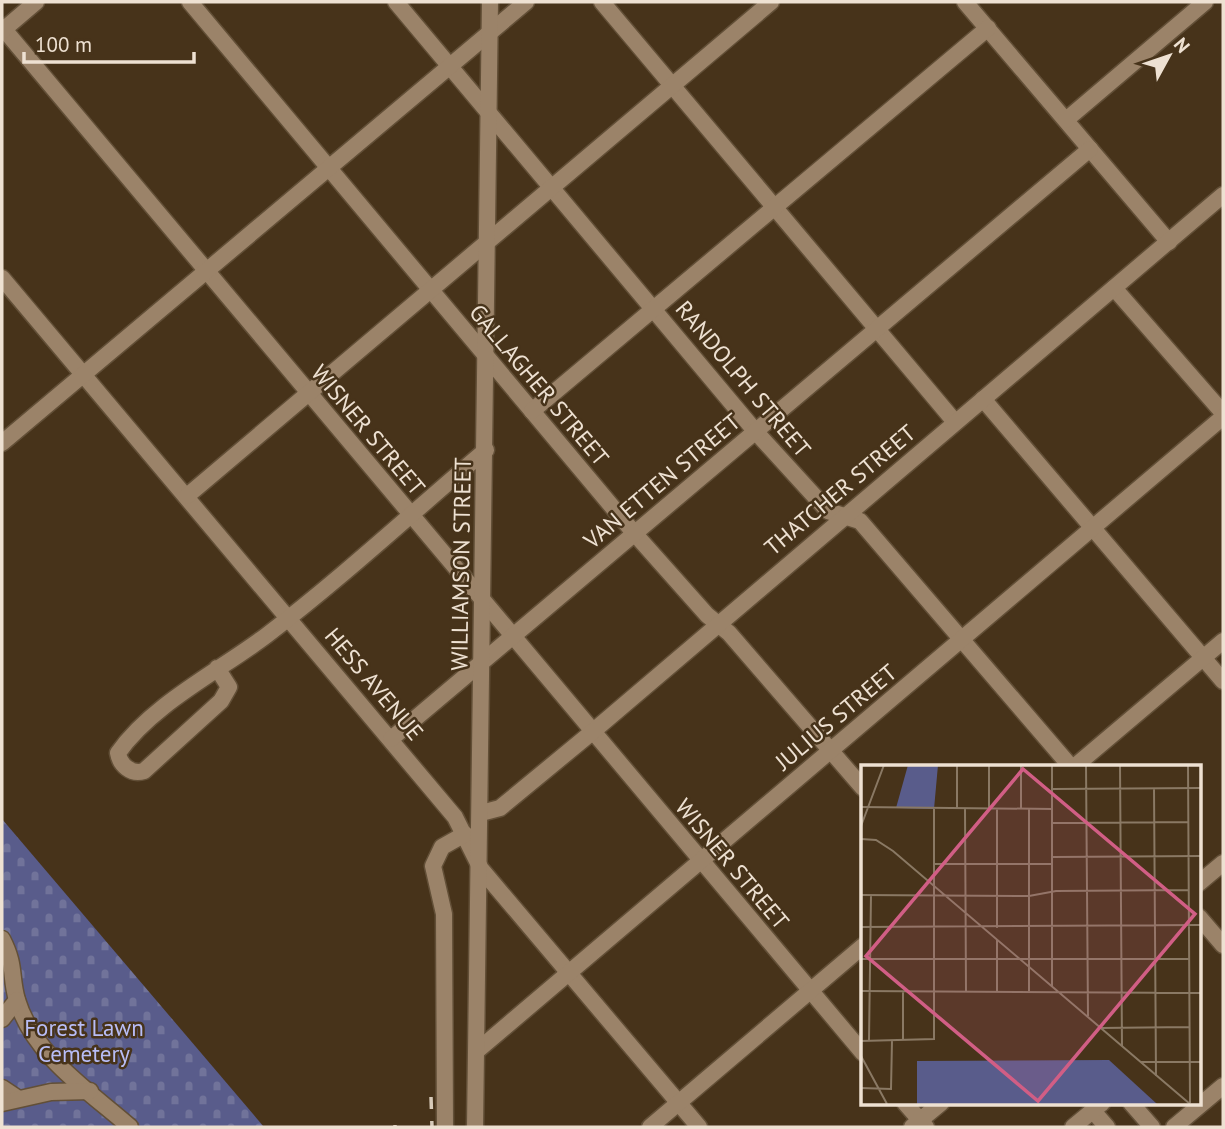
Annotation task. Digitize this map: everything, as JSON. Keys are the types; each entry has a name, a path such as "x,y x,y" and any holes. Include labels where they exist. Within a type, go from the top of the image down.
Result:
{"street":[{"path":"2,29 36,2"},
{"name":"GALLAGHER STREET","path":"190,2 635,534 717,624 729,633 861,786"},
{"name":"RANDOLPH STREET","path":"396,2 490,118 756,432 828,511 860,521 1070,765"},
{"name":"WILLIAMSON STREET","path":"475,1127 481,869 490,2"},
{"path":"2,443 526,2"},
{"path":"602,2 955,422"},
{"path":"187,496 771,2"},
{"path":"965,2 1169,242"},
{"path":"1066,120 1205,2"},
{"path":"532,411 988,28"},
{"name":"WISNER STREET","path":"2,29 861,1051"},
{"name":"VAN ETTEN STREET","path":"391,739 1090,149"},
{"name":"THATCHER STREET","path":"481,813 500,808 592,733 1223,195"},
{"name":"HESS AVENUE","path":"2,278 391,739 466,834 481,869 699,1127"},
{"path":"1114,288 1223,415"},
{"path":"982,399 1223,681"},
{"name":"JULIUS STREET","path":"478,1050 1223,415"},
{"path":"218,668 229,687 221,701 144,771 132,772 124,766 118,753 125,743 201,677 218,668 288,617 486,450"},
{"path":"1074,765 1223,641"},
{"path":"445,1127 444,914 433,866 442,847 466,834"},
{"path":"1200,882 1223,863"},
{"path":"1200,918 1223,945"},
{"path":"2,939 13,960 17,1000 37,1041 130,1127"},
{"path":"650,1127 861,949"},
{"path":"2,1019 17,1000"},
{"path":"1174,1127 1223,1086"},
{"path":"2,1088 9,1101 51,1092 90,1091"},
{"path":"906,1104 920,1125 940,1104"},
{"path":"1131,1104 1152,1127"},
{"path":"1073,1127 1097,1107 1107,1127"}],"green space":[{"name":"Forest Lawn Cemetery","path":"2,819 264,1127 2,1127"}],"railway":[{"path":"431,1097 432,1127"}]}
